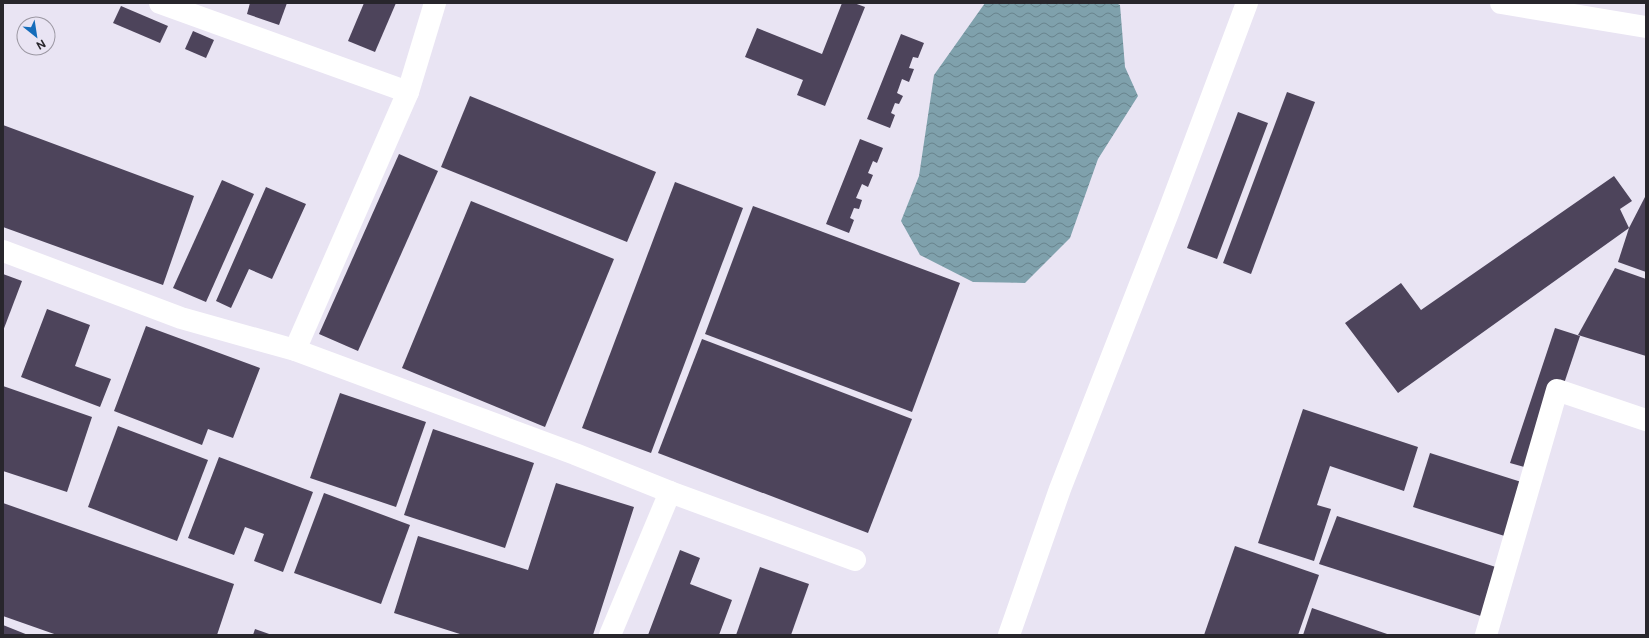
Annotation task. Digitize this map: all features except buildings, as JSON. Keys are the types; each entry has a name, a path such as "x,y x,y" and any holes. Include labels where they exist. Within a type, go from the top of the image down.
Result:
{"main road":[{"path":"160,3 408,92"},
{"path":"295,350 408,92 435,3"},
{"path":"1009,635 1060,490 1168,213 1247,3"},
{"path":"1501,3 1646,27"},
{"path":"3,251 181,318 295,350 575,454 670,492 855,560"},
{"path":"1486,635 1557,390 1646,420"},
{"path":"610,635 670,492"}],"water":[{"path":"985,3 1116,3 1120,5 1125,67 1138,96 1098,159 1070,238 1025,283 973,282 920,255 901,221 919,176 934,75"}]}
